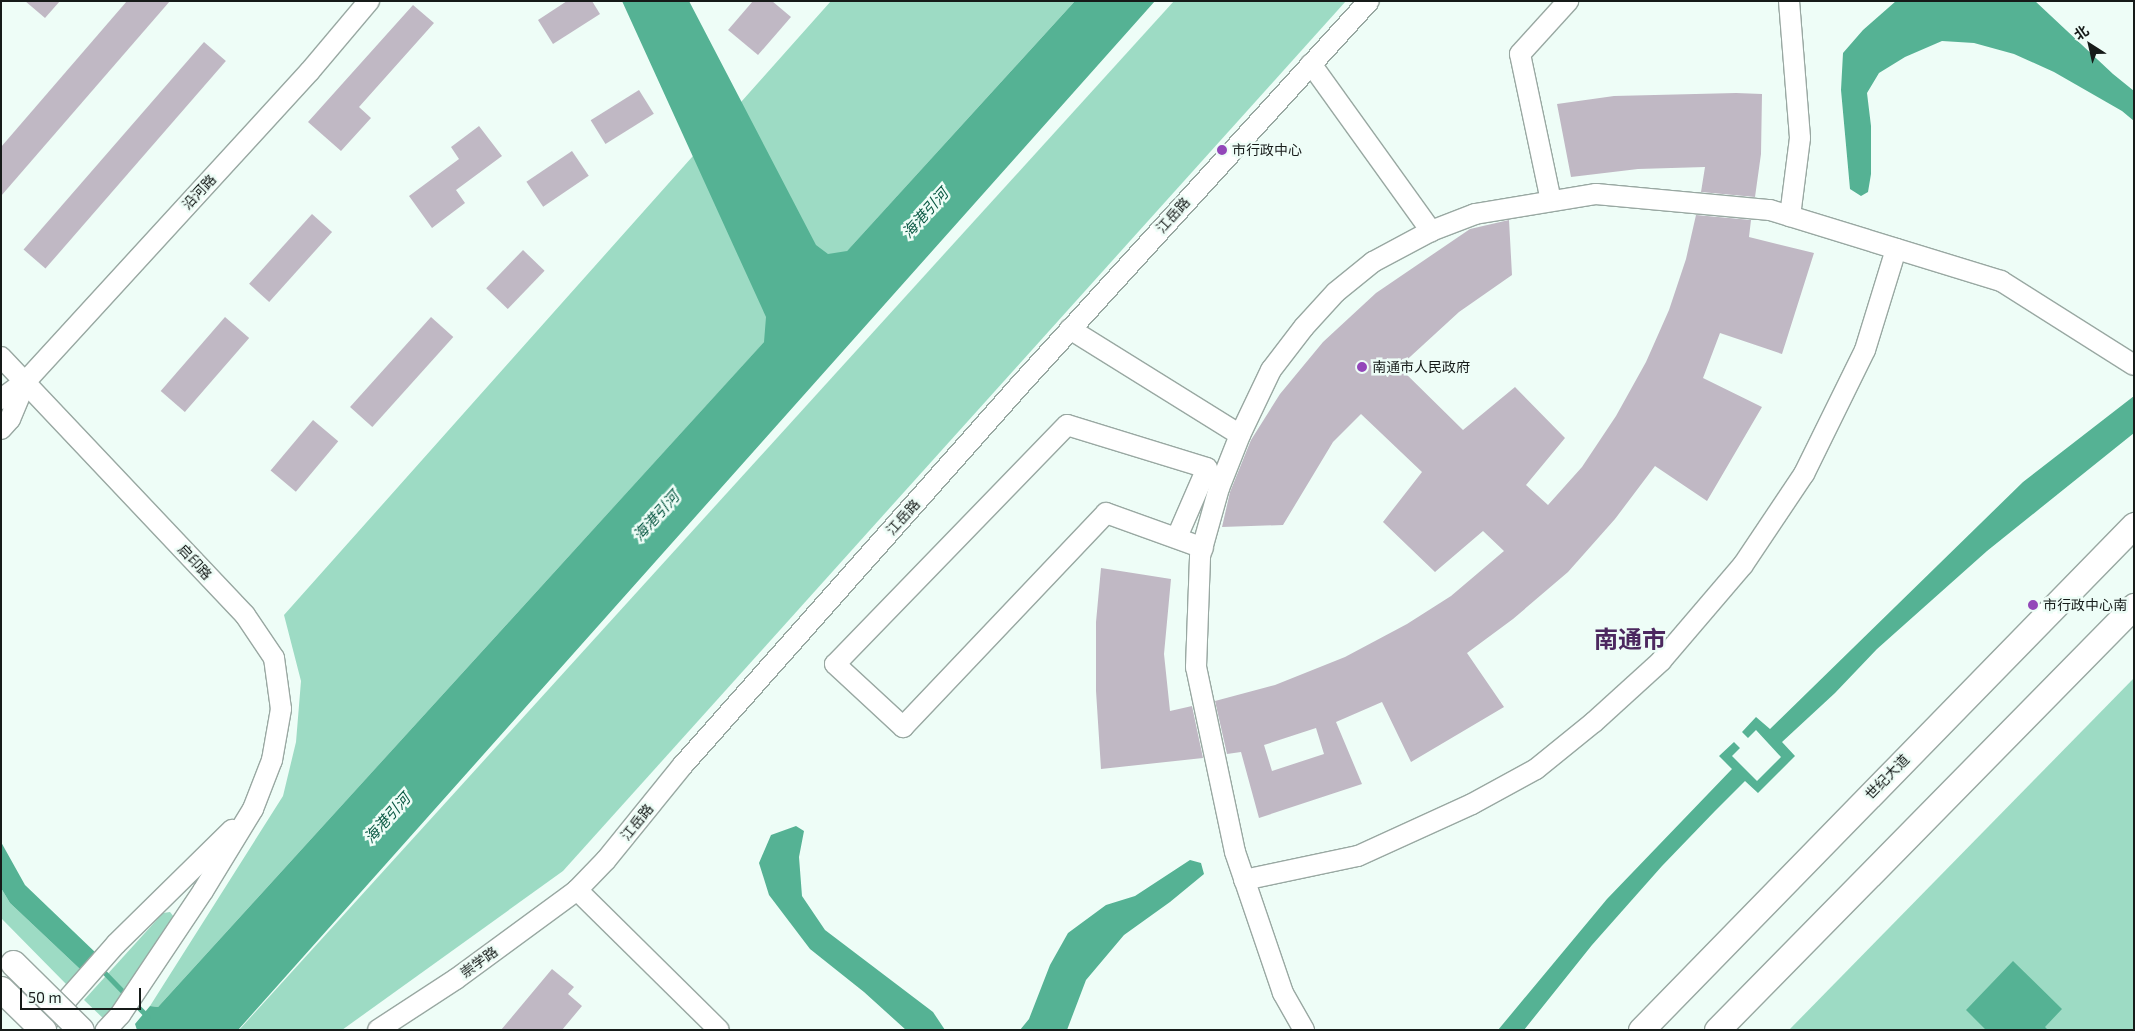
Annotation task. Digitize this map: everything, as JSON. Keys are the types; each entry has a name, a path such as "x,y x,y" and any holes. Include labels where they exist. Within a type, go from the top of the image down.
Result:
{"main road":[{"name":"世纪大道","path":"1642,1030 2134,525"},
{"path":"1717,1030 2134,606"},
{"path":"7,957 82,1030"},
{"path":"1,989 41,1030"}],"street":[{"name":"沿河路","path":"1,398 26,381 310,71 369,1"},
{"name":"江岳路","path":"577,890 606,860 682,764 1070,330 1369,1"},
{"path":"1552,201 1520,54 1568,1"},
{"path":"1789,1 1800,138 1790,216"},
{"path":"1311,64 1431,231"},
{"path":"1304,1030 1283,993 1235,852 1196,667 1200,556 1219,488 1240,435 1271,370 1304,327 1336,292 1373,262 1431,231 1475,214 1596,194 1770,210 2001,281 2134,366"},
{"path":"1244,880 1358,856 1472,804 1536,769 1594,722 1661,661 1743,565 1804,474 1865,350 1896,249"},
{"path":"1070,330 1240,435"},
{"name":"启印路","path":"1,357 26,381 245,615 274,658 281,709 272,760 253,810"},
{"name":"沿河路","path":"1,429 10,419 26,381"},
{"path":"1177,537 1207,468 1067,424 835,664 903,726 1106,513 1177,537 1203,548"},
{"path":"41,1030 116,944 253,810"},
{"path":"106,1030 120,1015 203,891 253,810"},
{"path":"577,890 719,1030"},
{"name":"崇学路","path":"378,1030 456,979 577,890"}],"shaded area":[{"path":"831,1 1075,1 158,1007 150,1006 283,796 296,742 301,681 284,615"},
{"path":"1174,1 1346,1 563,871 342,1030 239,1030"},
{"path":"2134,678 2134,1030 1789,1030"},
{"path":"1,888 10,903 81,970 67,985 1,918"},
{"path":"170,912 174,917 106,1021 84,1000 163,913"}],"water":[{"name":"海港引河","path":"622,1 689,1 816,245 828,254 847,251 1075,1 1155,1 238,1030 137,1030 135,1024 150,1006 158,1007 764,342 766,317"},
{"path":"1896,1 2035,1 2113,74 2134,91 2134,121 2122,111 2054,72 2014,54 1974,43 1942,41 1905,57 1879,73 1867,93 1871,126 1871,174 1868,192 1861,196 1850,189 1841,90 1843,53 1863,30"},
{"path":"2134,396 2134,433 1987,551 1877,649 1835,693 1782,742 1795,756 1758,793 1745,781 1715,811 1662,866 1592,945 1524,1030 1498,1030 1607,899 1732,769 1719,756 1734,742 1740,748 1732,756 1757,781 1781,757 1756,730 1748,738 1742,732 1756,717 1770,729 2023,482"},
{"path":"796,826 804,831 799,857 802,896 825,930 933,1012 945,1030 906,1030 864,992 810,949 769,895 759,863 771,835"},
{"path":"1,842 25,885 97,954 81,970 10,903 1,888"},
{"path":"1190,860 1201,863 1204,874 1170,902 1124,935 1086,980 1067,1030 1020,1030 1029,1019 1050,965 1068,933 1106,905 1135,896"},
{"path":"2013,961 2062,1009 2045,1027 2048,1030 1986,1030 1966,1010"}],"building":[{"path":"25,1 60,1 45,18"},
{"path":"127,1 170,1 1,196 1,147"},
{"path":"567,1 592,1 600,14 553,44 538,20"},
{"path":"753,1 772,1 791,17 758,55 728,30"},
{"path":"413,5 434,23 359,107 371,118 341,151 308,122"},
{"path":"204,42 226,61 45,269 24,250"},
{"path":"639,90 654,114 605,144 591,120"},
{"path":"1762,94 1761,154 1755,197 1701,192 1705,167 1638,169 1571,177 1557,104 1614,96"},
{"path":"479,126 502,156 456,190 465,203 432,228 409,196 459,159 451,147"},
{"path":"572,151 589,176 543,207 526,182"},
{"path":"312,214 332,232 269,302 249,284"},
{"path":"1696,215 1751,220 1749,237 1814,253 1782,354 1720,333 1703,378 1762,407 1707,501 1655,466 1615,519 1568,572 1513,619 1467,653 1504,707 1411,762 1382,702 1336,722 1362,784 1259,818 1241,752 1227,754 1215,701 1275,685 1345,657 1407,624 1451,596 1504,551 1483,531 1435,572 1383,522 1422,472 1361,414 1333,442 1283,525 1222,527 1230,492 1251,440 1280,394 1323,342 1376,293 1470,229 1509,220 1512,275 1459,312 1399,367 1463,430 1515,387 1565,438 1526,485 1548,505 1582,467 1616,416 1646,362 1669,310 1686,259","holes":["1316,728 1324,754 1272,771 1264,745"]},
{"path":"523,250 545,271 508,309 486,288"},
{"path":"225,317 249,338 185,412 161,391"},
{"path":"431,317 453,337 372,427 350,407"},
{"path":"313,420 338,441 296,492 271,471"},
{"path":"1101,568 1171,579 1164,654 1170,711 1192,706 1203,758 1101,769 1096,691 1096,622"},
{"path":"552,969 574,987 568,994 582,1006 562,1030 501,1030"}],"waterway":[{"path":"100,968 127,996"},
{"path":"133,1002 148,1017"}],"place":[{"name":"市行政中心","path":"1222,150"},
{"name":"南通市人民政府","path":"1362,367"},
{"name":"市行政中心南","path":"2033,605"}],"district":[{"name":"南通市","path":"1630,639"}]}
